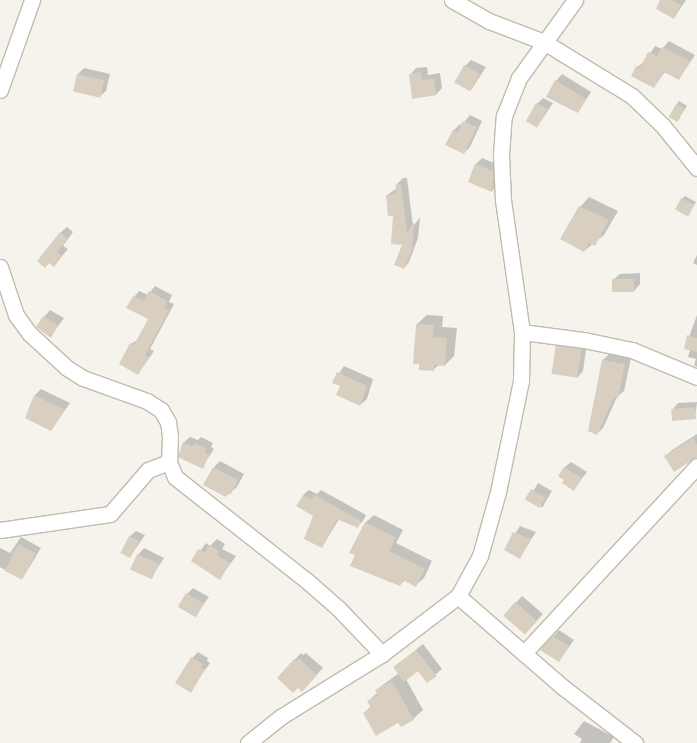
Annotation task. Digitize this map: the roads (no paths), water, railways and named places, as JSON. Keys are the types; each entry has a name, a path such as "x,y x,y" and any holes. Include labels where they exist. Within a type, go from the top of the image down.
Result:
{"street":[{"path":"0,90 32,0"},
{"path":"452,0 490,22 544,42 632,96 663,126 697,168"},
{"path":"248,743 282,716 382,654 458,596 480,556 498,492 521,381 522,332 503,200 501,155 504,116 519,78 575,0"},
{"path":"0,267 16,315 30,334 67,368 83,378 147,401 161,410 168,422 170,436 169,462 175,477 186,488 306,580 338,608 382,654"},
{"path":"522,332 584,340 632,350 697,377"},
{"path":"0,530 110,514 148,470 169,462"},
{"path":"524,653 697,466"},
{"path":"458,596 524,653 635,743"}]}
